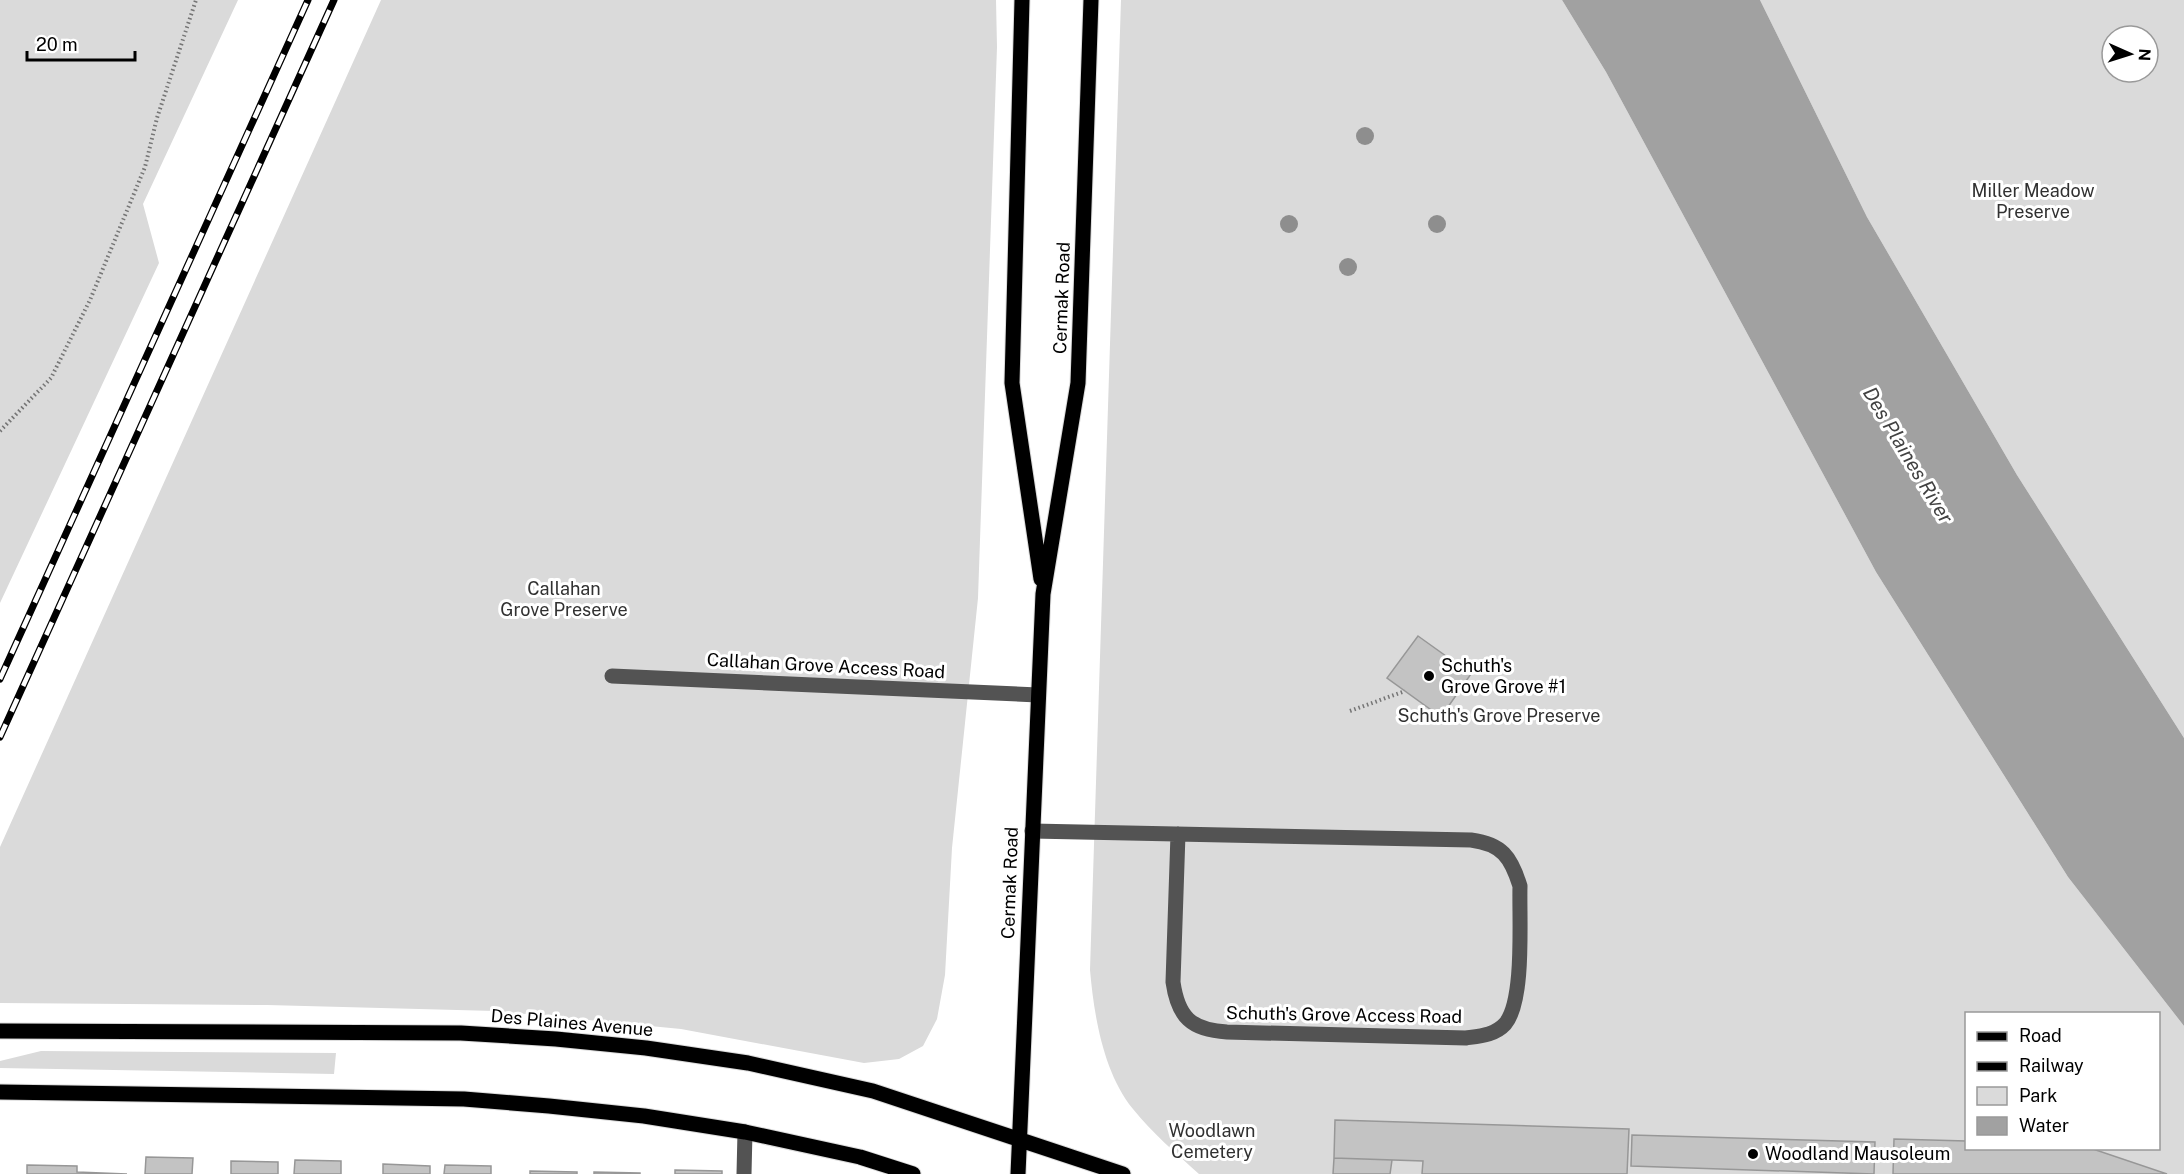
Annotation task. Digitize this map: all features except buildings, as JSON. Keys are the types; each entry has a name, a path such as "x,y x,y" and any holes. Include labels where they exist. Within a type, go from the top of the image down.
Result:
{"main road":[{"name":"Cermak Road","path":"1022,0 1012,383 1043,594"},
{"name":"Cermak Road","path":"1018,1174 1043,594 1078,383 1091,0"},
{"name":"Des Plaines Avenue","path":"0,1031 460,1033 556,1039 748,1063 873,1091 1123,1174"},
{"path":"0,1092 464,1099 549,1106 644,1116 745,1132 860,1158 913,1174"}],"lane":[{"name":"Callahan Grove Access Road","path":"612,676 1038,695"},
{"name":"Schuth's Grove Access Road","path":"1032,831 1179,834 1471,840 1485,842 1498,847 1508,857 1520,886 1517,992 1513,1010 1504,1024 1494,1032 1466,1038 1227,1032 1209,1031 1195,1025 1182,1014 1175,999 1173,982 1179,834"},
{"path":"744,1174 745,1132"}],"path":[{"path":"0,431 51,378 90,300 145,167 157,117 196,0"},
{"path":"1350,711 1405,691"}],"green space":[{"path":"0,0 238,0 143,204 159,263 0,603"},
{"name":"Callahan Grove Preserve","path":"381,0 996,0 997,47 978,598 952,848 945,975 937,1019 923,1046 899,1059 864,1063 681,1029 495,1011 267,1005 0,1003 0,847"},
{"name":"Schuth's Grove Preserve","path":"1121,0 1562,0 1606,72 1876,572 2068,877 2184,1026 2184,1174 1199,1174 1164,1143 1133,1109 1123,1094 1107,1061 1094,1005 1090,970"},
{"name":"Miller Meadow Preserve","path":"1760,0 2184,0 2184,738 2017,475 1867,217"},
{"path":"41,1051 336,1053 334,1074 0,1068 0,1061"}],"water":[{"name":"Des Plaines River","path":"1562,0 1760,0 1867,217 2017,475 2184,738 2184,1026 2068,877 1876,572 1606,72"}],"railway":[{"path":"0,679 308,0"},
{"path":"0,737 334,0"}],"place":[{"name":"Schuth's Grove Grove #1","path":"1429,676"},
{"name":"Woodland Mausoleum","path":"1753,1154"}],"park label":[{"name":"Woodlawn Cemetery","path":"1212,1141"}]}
